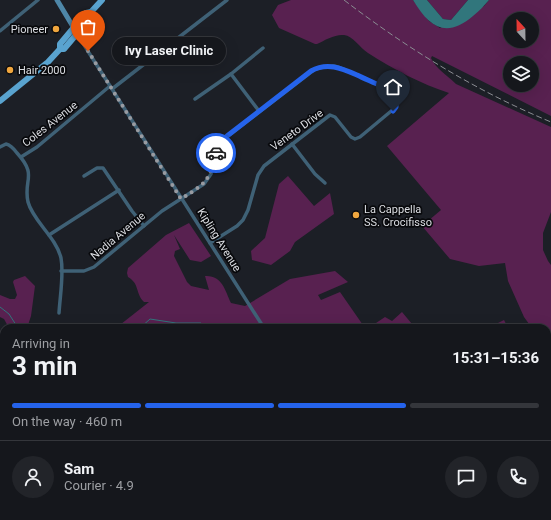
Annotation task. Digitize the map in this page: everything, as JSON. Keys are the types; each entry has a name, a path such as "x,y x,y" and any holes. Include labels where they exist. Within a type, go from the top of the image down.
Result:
{"main road":[{"path":"0,101 48,62 60,49 64,49 76,31 91,17 91,12 102,0"}],"street":[{"path":"0,31 38,0"},
{"name":"Kipling Avenue","path":"57,0 181,199 261,324"},
{"name":"Coles Avenue","path":"0,147 6,144 10,145 21,157 37,147 111,88 227,0"},
{"path":"195,99 231,74 263,48"},
{"name":"Veneto Drive","path":"181,199 202,186 207,181 212,172 217,150 222,141 311,71 319,67 328,66 341,68 381,86 387,90 396,103 396,107 393,111 358,138 352,137 335,117 330,116 292,144 267,163 261,170 257,178 247,213 241,222 210,243"},
{"path":"231,74 259,111"},
{"path":"292,144 315,174 325,182"},
{"path":"21,157 27,165 29,173 29,203 59,252 62,271 59,313"},
{"path":"84,176 97,168 103,168 144,226"},
{"path":"49,236 118,190"},
{"name":"Nadia Avenue","path":"62,271 84,271 94,267 162,211 181,199"}],"shaded area":[{"path":"291,0 413,0 429,21 440,28 484,6 489,0 551,0 551,116 503,92 539,92 539,56 503,56 503,92 432,56 431,58 439,69 456,84 551,127 551,212 543,233 543,250 551,265 551,324 529,324 524,317 508,281 505,263 479,266 450,259 422,226 441,210 387,146 449,93 418,81 387,65 368,53 347,36 337,35 315,44 279,28 272,15 278,5"},
{"path":"427,0 468,0 451,20 443,19"},
{"path":"288,176 314,206 330,193 334,214 295,242 290,251 271,265 252,260 251,251 265,238 279,184"},
{"path":"189,223 211,256 201,262 190,260 174,235 180,249 175,251 174,256 187,282 191,286 209,290 205,276 211,276 219,281 225,288 231,303 245,306 290,279 335,271 348,282 318,295 321,300 340,292 362,324 121,324 149,302 144,302 141,299 136,286 128,277 128,268 166,235"},
{"path":"25,276 35,286 31,316 28,324 7,324 4,319 0,317 0,295 10,299 15,299 17,295 13,282 14,280"},
{"path":"402,312 412,324 374,324 385,317 392,321"},
{"path":"504,320 506,324 496,324"}],"water":[{"path":"413,0 427,0 443,19 451,20 468,0 489,0 473,16 463,23 454,27 446,28 439,27 432,23 425,17"}],"waterway":[{"path":"0,307 9,314 15,324"},
{"path":"144,324 150,319 176,323 202,324"}],"railway":[{"path":"344,0 368,18 443,68 496,97 551,122"}],"way so far":[{"path":"88,51 181,199 198,189 209,178 214,165 216,153"}],"place":[{"name":"Pioneer","path":"56,29"},
{"name":"Ivy Laser Clinic","path":"88,51"},
{"name":"Hair 2000","path":"10,70"},
{"name":"La Cappella SS. Crocifisso","path":"356,215"}],"route":[{"path":"216,153 220,144 227,136 311,71 319,67 332,66 341,68 381,86 387,90 395,101 396,107 393,111"}]}
